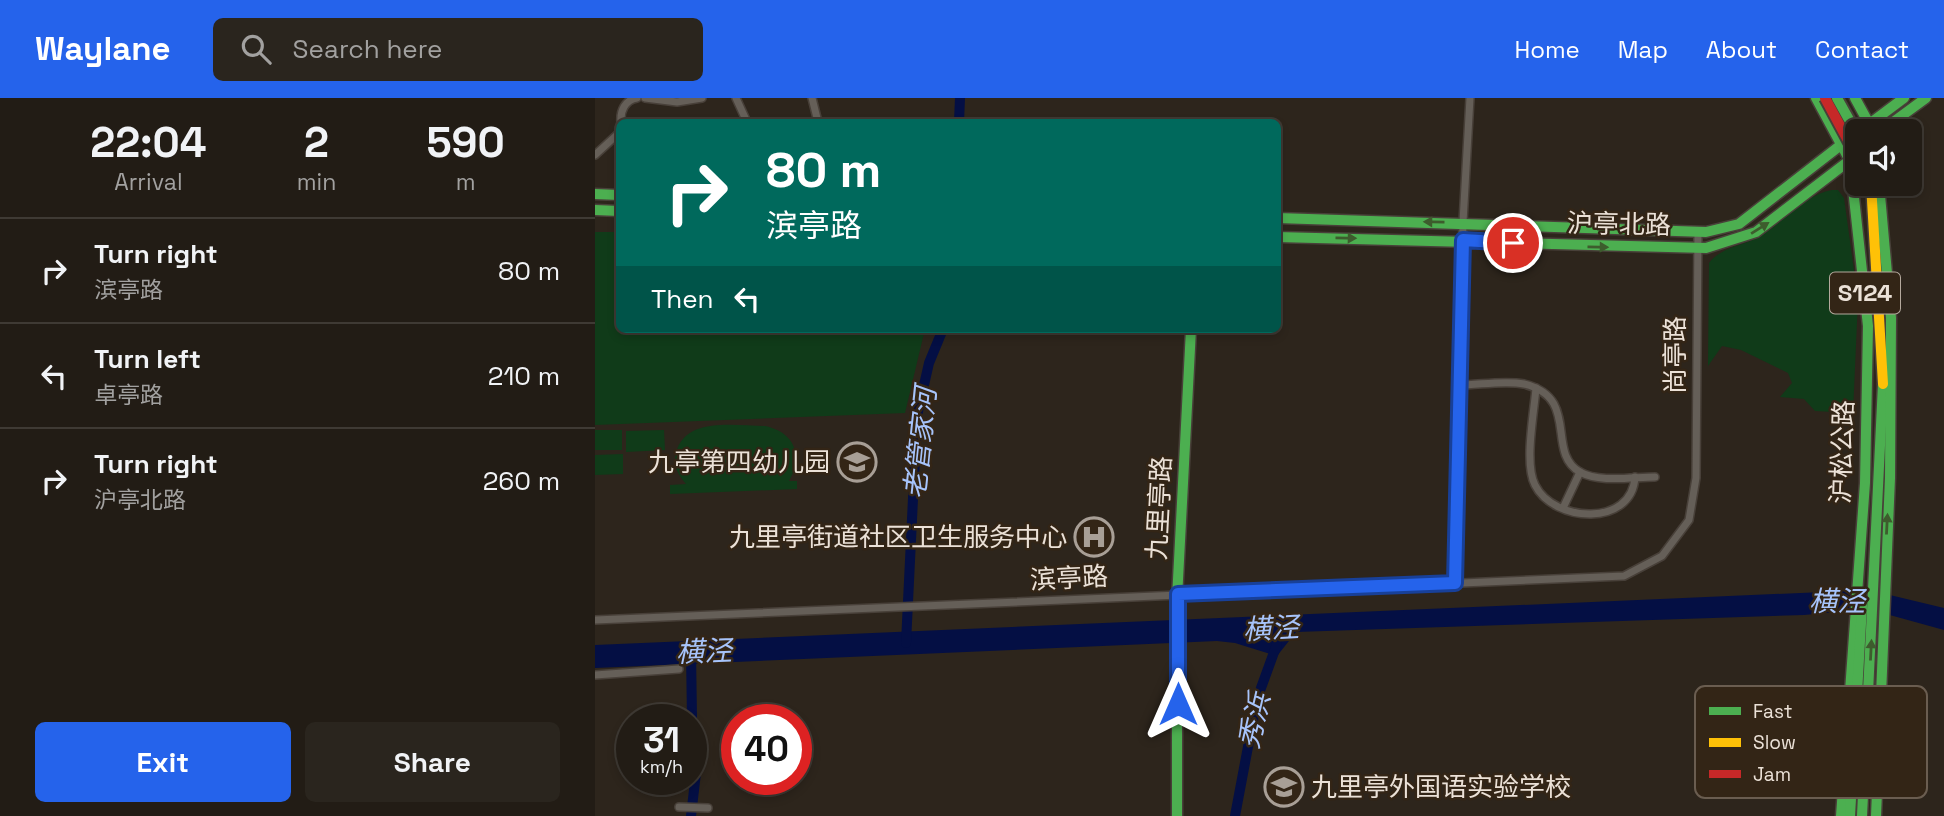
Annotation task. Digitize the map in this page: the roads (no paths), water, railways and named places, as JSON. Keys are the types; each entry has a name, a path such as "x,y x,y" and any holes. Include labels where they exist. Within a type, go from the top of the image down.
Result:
{"main road":[{"name":"沪松公路","path":"1817,98 1845,147"},
{"path":"1825,98 1845,135"},
{"path":"1837,98 1850,119"},
{"path":"1855,98 1867,119"},
{"name":"沪亭北路","path":"1880,119 1904,98"},
{"path":"1897,119 1926,98"},
{"name":"沪亭北路","path":"1281,218 1463,222 1698,232 1739,224 1843,144"},
{"name":"沪亭北路","path":"1281,237 1706,248 1756,232 1845,167"},
{"path":"595,194 616,195"},
{"name":"沪松公路","path":"1849,686 1859,585 1868,326 1857,196"},
{"path":"1857,686 1874,369 1861,196"},
{"path":"1868,686 1884,373 1872,196"},
{"name":"沪松公路","path":"1880,196 1891,318 1890,478 1881,686"},
{"path":"595,210 616,211"},
{"name":"九里亭路","path":"1177,816 1177,613 1191,333"},
{"name":"沪松公路","path":"1841,816 1842,798"},
{"path":"1850,816 1851,798"},
{"path":"1862,816 1863,798"},
{"name":"沪松公路","path":"1876,816 1877,798"}],"street":[{"path":"622,119 624,107 630,99 637,98"},
{"path":"645,98 677,102 702,98"},
{"path":"736,98 746,119"},
{"path":"812,98 817,119"},
{"path":"1455,583 1463,222 1470,98"},
{"path":"595,155 616,136"},
{"name":"尚亭路","path":"1696,478 1698,232"},
{"path":"1459,385 1521,384 1536,388 1549,396 1558,410 1565,452 1570,464 1580,472 1593,476 1655,477"},
{"path":"1536,388 1531,470 1542,495 1563,508 1588,514 1618,508 1634,487 1635,477"},
{"path":"1563,508 1580,472"},
{"name":"滨亭路","path":"595,621 1623,576 1662,556 1669,547 1689,520 1696,478"},
{"path":"595,675 680,669"},
{"path":"679,807 708,808"}],"water":[{"name":"横泾","path":"1869,590 1944,608 1944,630 1868,609 1804,615 1296,632 1277,656 1235,643 1217,641 595,668 595,645"}],"waterway":[{"name":"老管家河","path":"959,119 960,98"},
{"name":"老管家河","path":"906,643 917,416 929,363 941,333"},
{"name":"秀浜","path":"1235,816 1257,699 1277,644"},
{"name":"横泾","path":"691,653 692,718 697,764 691,816"}],"place":[{"name":"九亭第四幼儿园","path":"857,462"},
{"name":"九里亭街道社区卫生服务中心","path":"1094,537"},
{"name":"九里亭外国语实验学校","path":"1284,787"}]}
